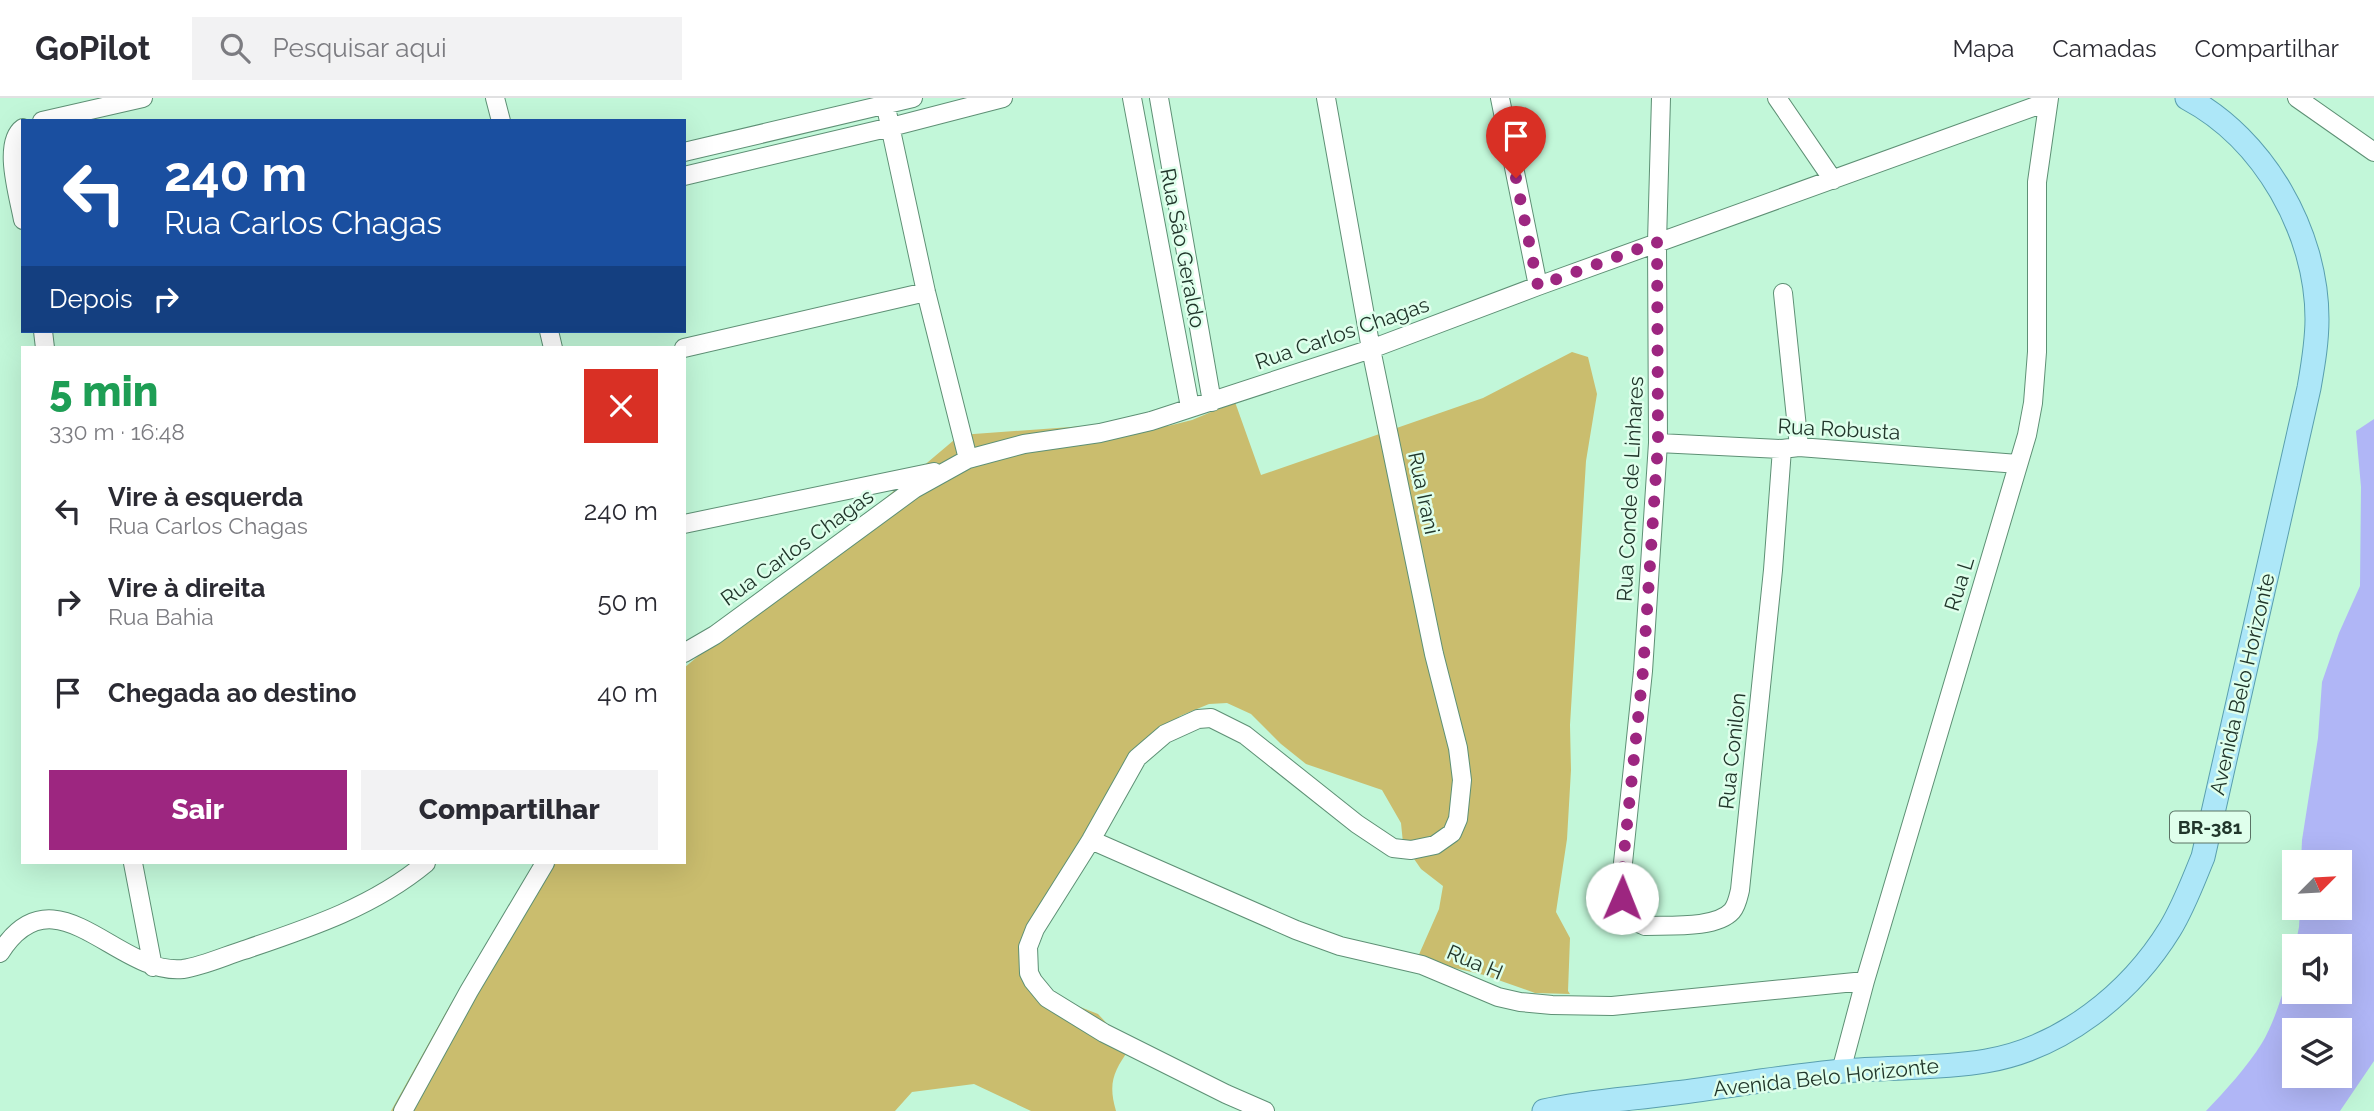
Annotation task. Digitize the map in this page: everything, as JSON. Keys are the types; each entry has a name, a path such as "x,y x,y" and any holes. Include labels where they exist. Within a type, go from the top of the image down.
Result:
{"main road":[{"name":"Avenida Belo Horizonte","path":"1544,1111 1841,1071 1988,1061 2037,1046 2065,1032 2118,992 2143,967 2170,929 2203,857 2309,388 2317,317 2309,261 2295,221 2279,190 2248,145 2229,126 2187,98"}],"street":[{"path":"51,119 143,98"},
{"path":"495,98 500,119"},
{"path":"686,151 885,101 914,98"},
{"path":"686,176 1003,98"},
{"name":"Rua São Geraldo","path":"1132,98 1190,407"},
{"name":"Rua São Geraldo","path":"1159,98 1212,402"},
{"name":"Rua Irani","path":"1091,840 1137,758 1178,726 1211,718 1245,736 1357,824 1393,848 1425,848 1442,842 1452,833 1458,819 1462,780 1458,748 1434,654 1371,349 1326,98"},
{"path":"1500,98 1538,286"},
{"name":"Rua Conde de Linhares","path":"1621,882 1643,671 1658,443 1657,242 1661,98"},
{"path":"1777,98 1833,180"},
{"path":"2297,98 2374,152"},
{"name":"Rua Carlos Chagas","path":"686,652 715,635 914,489 968,459 1024,444 1100,433 1212,402 1371,349 2048,100"},
{"name":"Rua L","path":"1841,1071 1865,981 2027,435 2033,403 2037,352 2037,182 2048,100"},
{"path":"885,101 926,292 968,459"},
{"path":"21,130 15,135 12,151 21,207"},
{"path":"686,348 926,292"},
{"name":"Rua Conilon","path":"1621,882 1626,912 1636,923 1645,926 1714,922 1730,914 1737,905 1770,596 1791,448 1783,293"},
{"name":"Rua Robusta","path":"1658,443 1791,448 2018,464"},
{"path":"686,524 947,470"},
{"path":"1091,840 1035,929 1028,947 1027,963 1033,981 1047,998 1104,1033 1265,1111"},
{"name":"Rua H","path":"1091,840 1296,930 1340,946 1422,965 1499,997 1520,1002 1612,1006 1865,981"},
{"path":"134,864 153,967"},
{"path":"0,953 20,928 34,920 50,919 68,922 153,967 183,969 302,930 380,896 425,864"},
{"path":"402,1111 469,990 544,864"}],"shaded area":[{"path":"1572,352 1588,357 1597,394 1586,461 1570,725 1571,770 1567,839 1556,912 1570,938 1570,994 1535,993 1484,975 1417,959 1439,909 1443,886 1421,869 1403,843 1401,823 1382,790 1306,764 1251,714 1227,703 1209,704 1180,716 1136,762 1026,946 1031,975 1055,997 1098,1014 1130,1048 1112,1085 1116,1111 1031,1111 974,1084 912,1092 895,1111 391,1111 450,1005 537,864 686,864 686,666 960,435 1126,423 1168,426 1192,420 1235,402 1261,475 1483,398"}],"water":[{"path":"2374,419 2374,1061 2340,1111 2206,1111 2243,1070 2262,1043 2282,994 2282,1004 2352,1004 2352,934 2298,934 2299,920 2352,920 2352,850 2302,850 2318,738 2322,682 2339,633 2360,586 2361,487 2356,431"}],"route":[{"path":"1516,178 1538,286 1657,242 1658,443 1643,671 1621,882 1622,898"}]}
